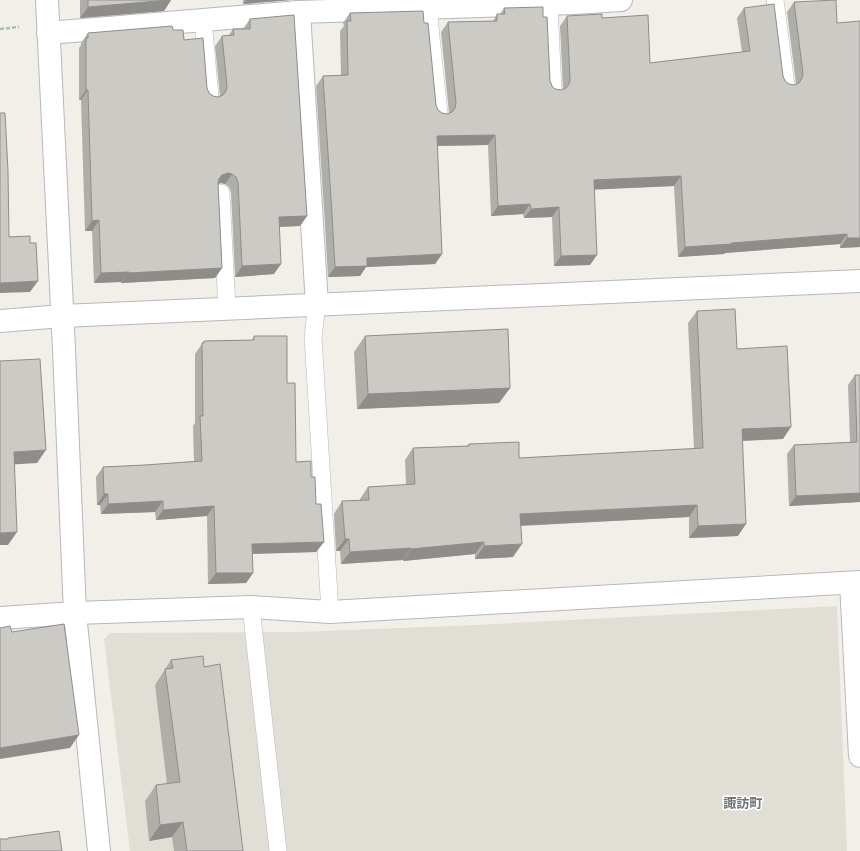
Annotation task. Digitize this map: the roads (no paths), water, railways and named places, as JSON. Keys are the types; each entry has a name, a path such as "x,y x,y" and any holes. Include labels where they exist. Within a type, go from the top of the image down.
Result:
{"street":[{"path":"47,0 76,612 99,851"},
{"path":"48,33 299,12 326,6 428,8 621,0"},
{"path":"299,12 317,305"},
{"path":"0,321 62,316 860,281"},
{"path":"0,618 76,612 252,607 330,612 856,582 860,756"}],"lane":[{"path":"775,0 786,86"},
{"path":"549,4 553,90"},
{"path":"428,8 438,114"},
{"path":"203,20 210,97"},
{"path":"221,193 227,309"},
{"path":"317,305 313,337 330,612"},
{"path":"252,607 278,851"}],"district":[{"name":"諏訪町","path":"743,803"}]}
